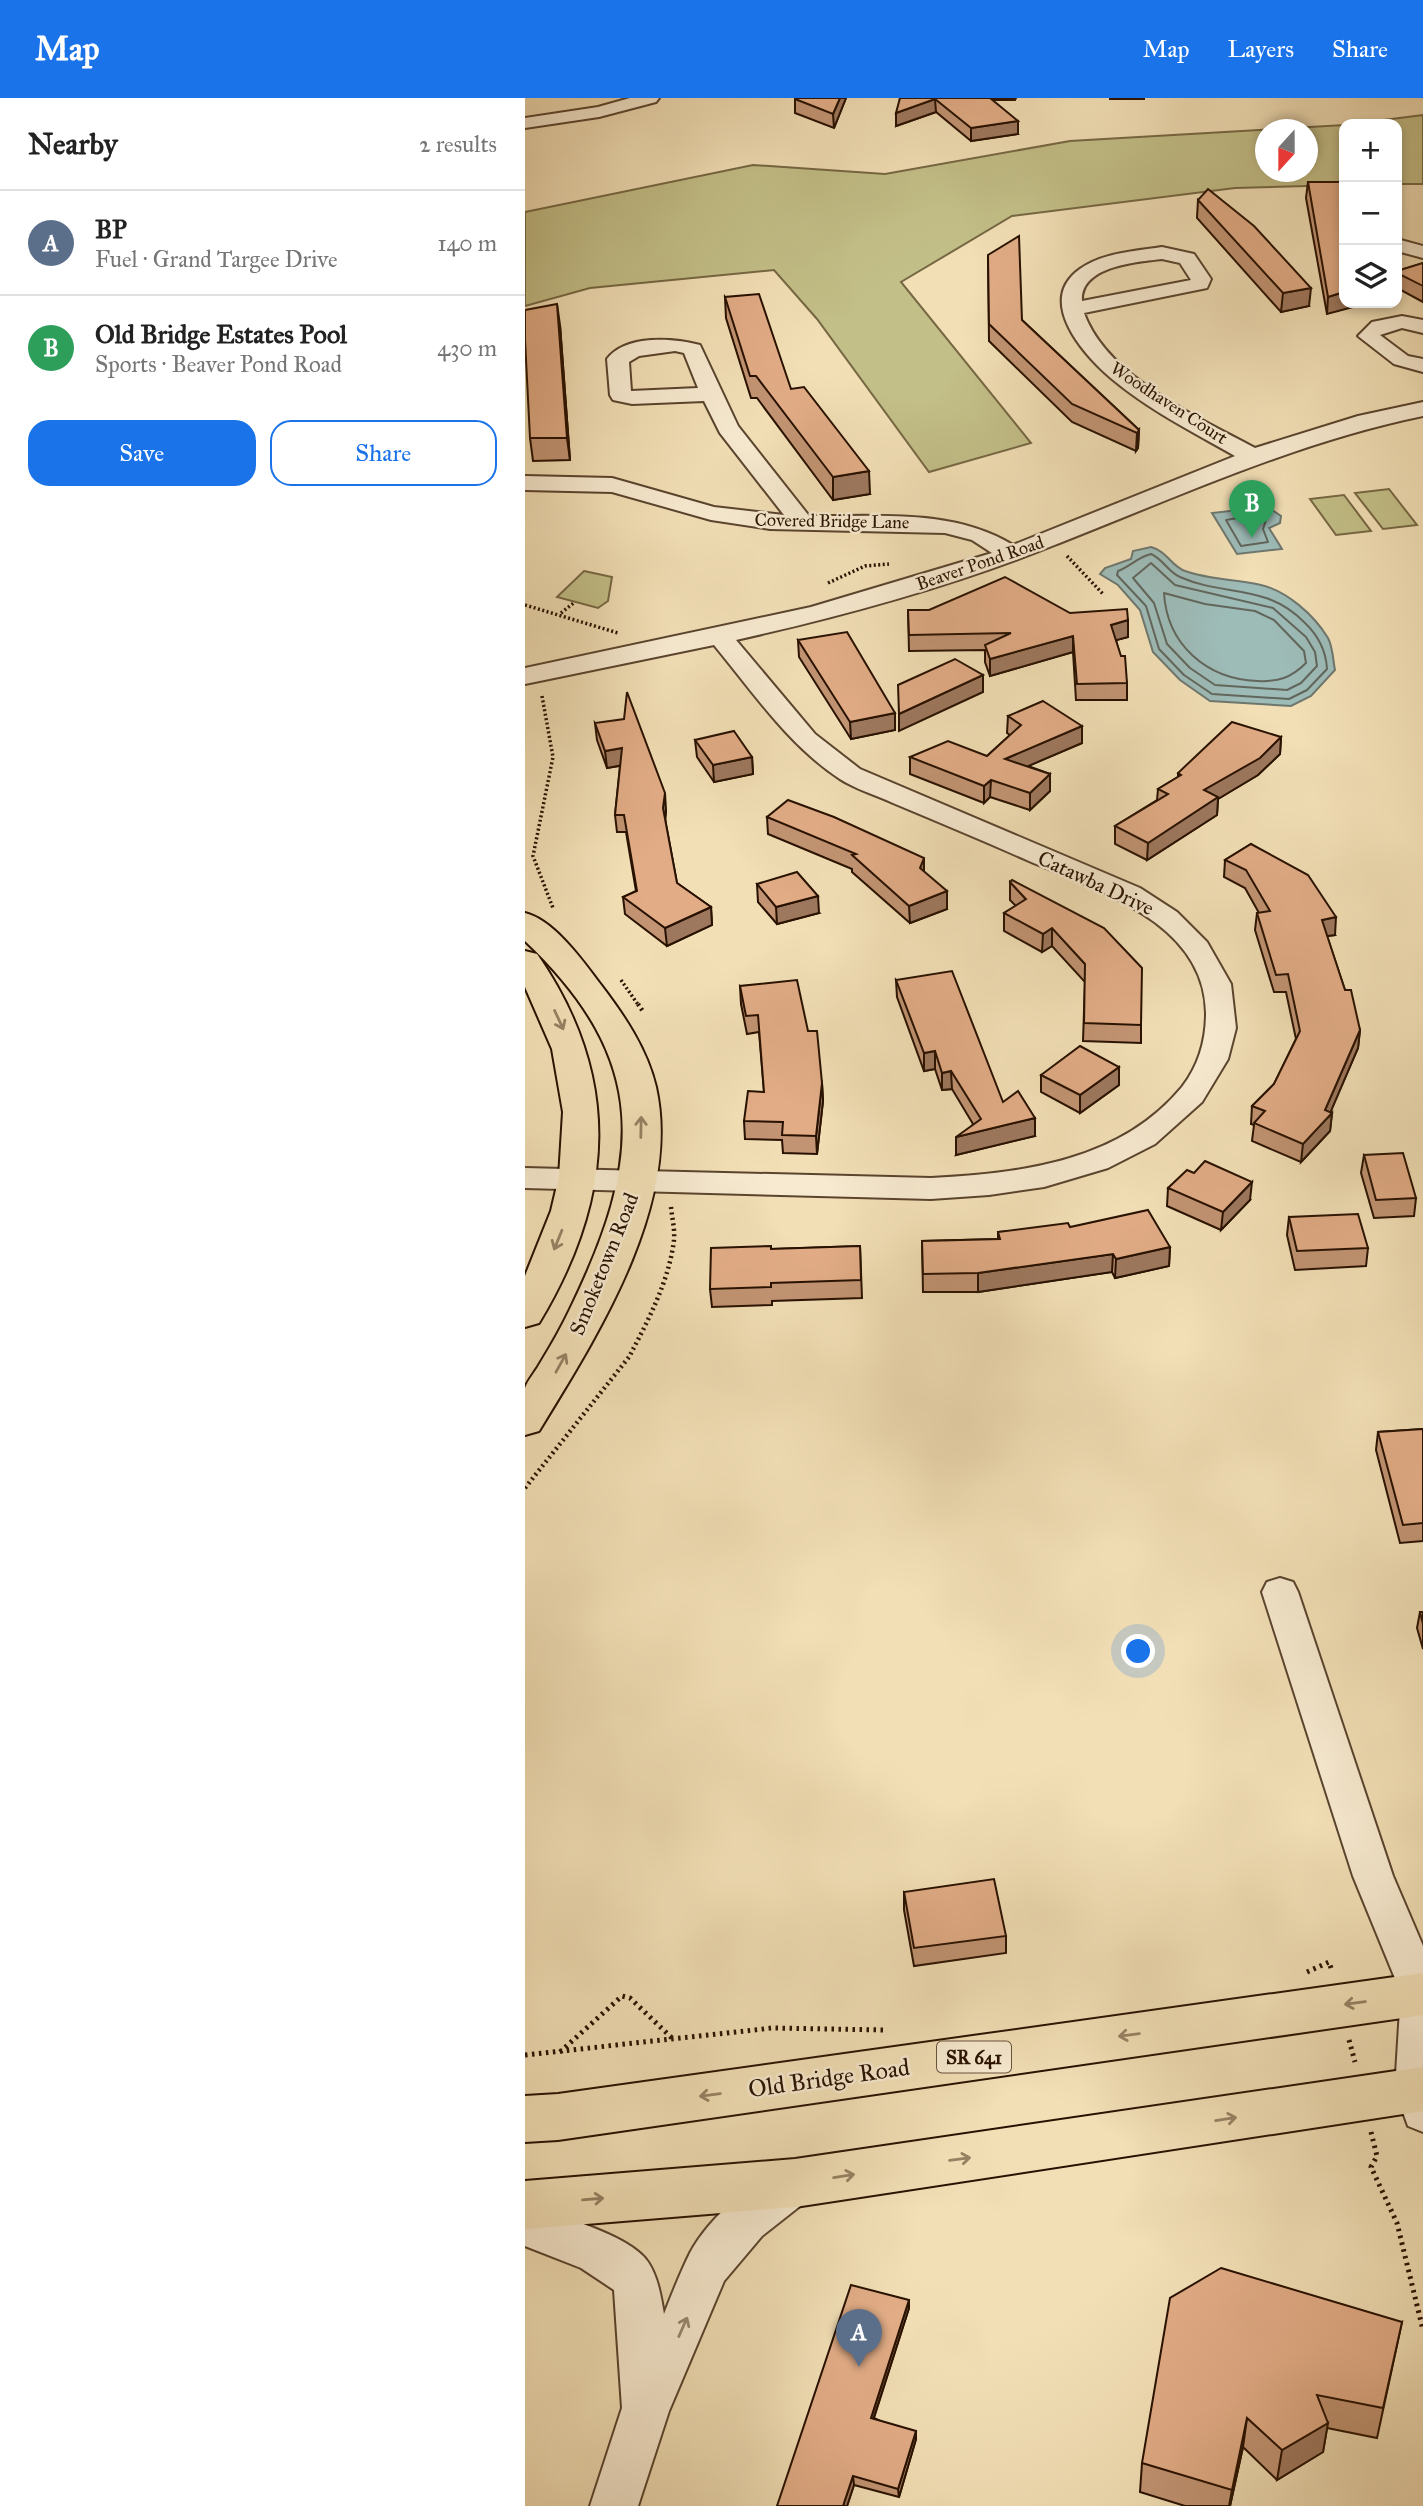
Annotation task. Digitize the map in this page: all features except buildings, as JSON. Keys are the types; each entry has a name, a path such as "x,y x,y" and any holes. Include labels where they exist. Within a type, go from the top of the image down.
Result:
{"main road":[{"name":"Smoketown Road","path":"525,1421 561,1364 597,1293 625,1224 637,1182 642,1112 637,1088 621,1045 540,917"},
{"path":"525,961 549,999 566,1035 579,1080 583,1132 570,1212 525,1314"},
{"name":"Old Bridge Road","path":"525,2119 558,2117 1423,1994"},
{"path":"525,2205 795,2183 1421,2094"}],"street":[{"path":"528,119 599,112 650,98"},
{"path":"1402,246 1423,252"},
{"path":"1162,253 1180,255 1187,258 1201,279 1194,287 1072,309 1070,300 1073,288 1083,276 1095,268 1136,257 1162,253"},
{"name":"Woodhaven Court","path":"1072,309 1086,341 1117,372 1192,422 1252,456"},
{"path":"1423,327 1405,322 1377,327 1368,335 1401,360 1423,366"},
{"path":"711,394 728,428 802,523"},
{"name":"Beaver Pond Road","path":"530,683 857,602 1011,554 1252,456 1339,427 1423,409"},
{"name":"Covered Bridge Lane","path":"525,483 612,485 740,519 946,526 980,535 1011,554"},
{"name":"Catawba Drive","path":"525,1178 880,1188 985,1186 1075,1168 1122,1150 1156,1130 1171,1117 1196,1090 1212,1064 1221,1036 1223,1008 1218,983 1193,942 1172,921 1130,894 851,775 806,740 719,635"},
{"path":"1280,1592 1373,1875 1423,1994 1421,2094"},
{"path":"614,2506 645,2412 707,2267 759,2206 795,2183"},
{"path":"525,2225 611,2261 633,2277 639,2303 645,2412"}],"path":[{"path":"1062,550 1103,594"},
{"path":"561,614 575,602"},
{"path":"525,605 604,626 624,638"},
{"path":"530,683 545,700 553,757 533,856 540,917"},
{"path":"619,978 649,1021"},
{"path":"525,1488 629,1357 670,1259 674,1238 671,1212"},
{"path":"1299,1978 1315,1966 1329,1962"},
{"path":"560,2053 622,1996 630,1998 674,2040"},
{"path":"525,2055 772,2028 895,2031"},
{"path":"1377,2156 1371,2167 1389,2202 1418,2298 1423,2330"}],"shaded area":[{"path":"1423,115 1423,184 1402,184 1402,119 1391,119"},
{"path":"1339,125 1339,185 1235,188 1012,216 901,282 1031,443 929,472 817,319 774,270 590,288 525,306 525,212 753,165 885,174 1070,141 1255,130 1255,182 1318,182 1318,127"},
{"path":"1389,489 1417,525 1383,529 1355,493"},
{"path":"1344,495 1371,531 1336,535 1310,499"},
{"path":"584,571 612,577 608,601 598,608 557,597"}],"water":[{"path":"1256,508 1272,510 1281,516 1280,523 1269,528 1282,549 1237,554 1212,513"},
{"path":"1151,547 1185,571 1261,585 1290,598 1308,613 1328,638 1335,670 1311,696 1291,706 1210,701 1180,680 1153,652 1140,610 1118,585 1100,574 1105,568 1131,559 1133,551"}],"place":[{"name":"Old Bridge Estates Pool","path":"1252,538"},
{"name":"BP","path":"859,2367"}]}
